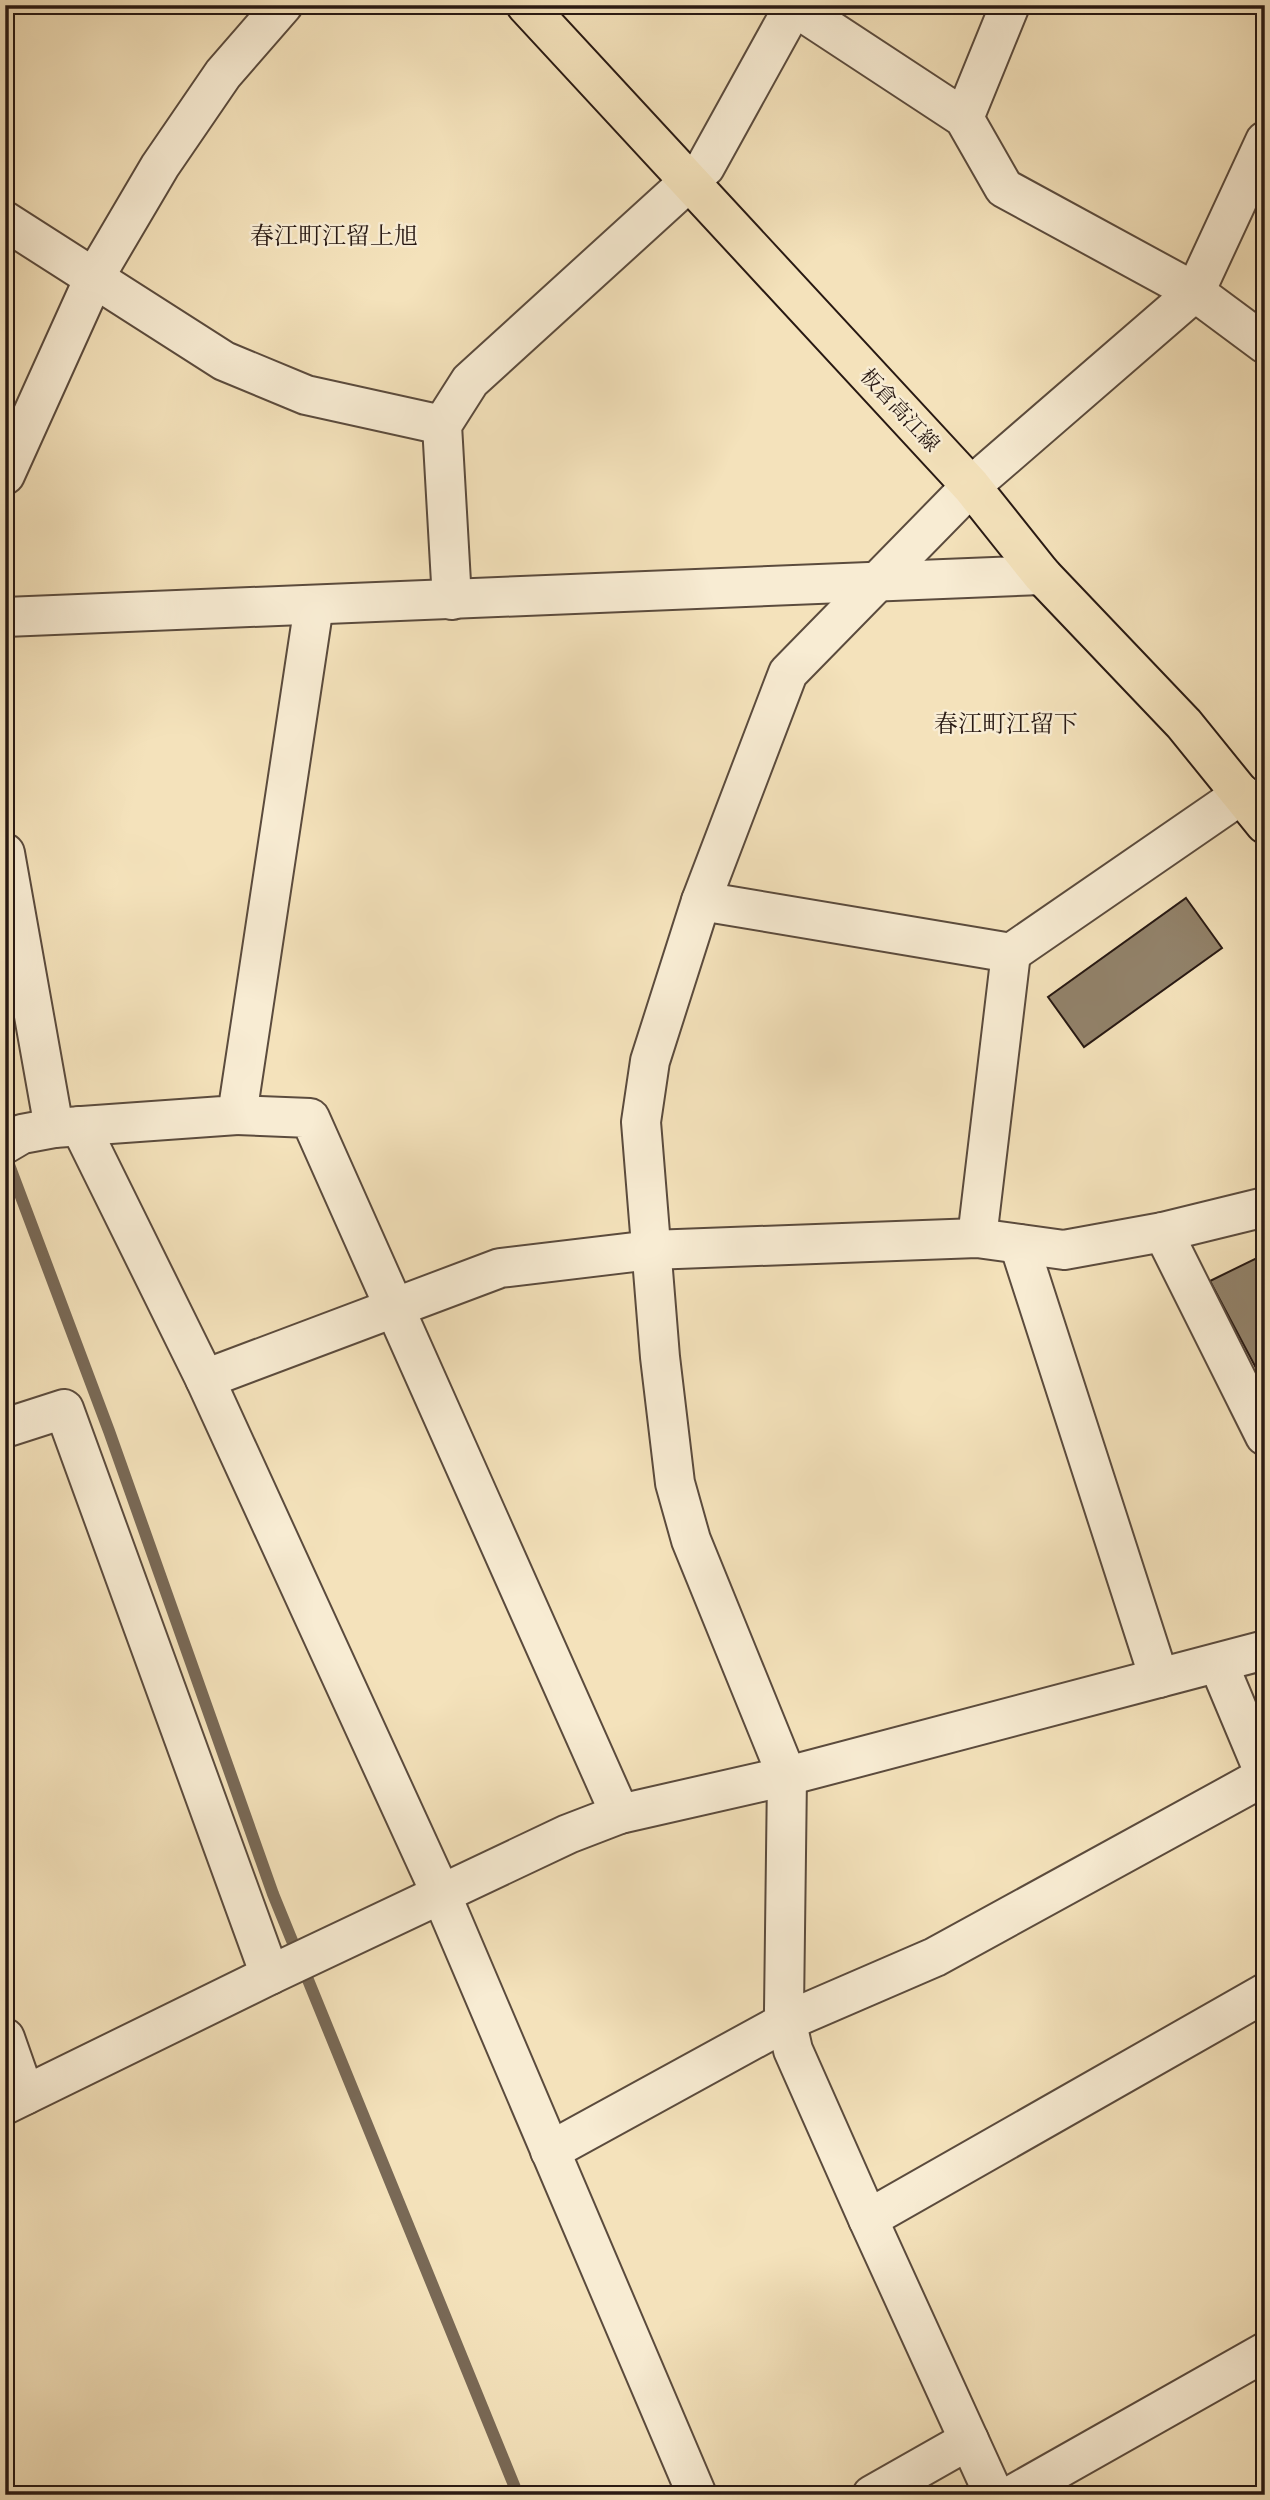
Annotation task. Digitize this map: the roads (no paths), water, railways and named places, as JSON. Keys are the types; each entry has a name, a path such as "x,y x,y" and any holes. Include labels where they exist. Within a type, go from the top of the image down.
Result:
{"main road":[{"name":"板倉高江線","path":"526,5 971,486 1042,575 1255,799"}],"street":[{"path":"5,475 94,278 160,166 223,74 284,5"},
{"path":"964,118 1010,5"},
{"path":"452,600 442,425 470,381 705,167 793,6 964,118 1004,188 1195,292 1265,344"},
{"path":"994,2495 793,2050 784,2010 787,1776 691,1541 675,1483 641,1122 650,1061 701,901 788,673 971,486 1195,292 1265,141"},
{"path":"5,221 224,361 306,395 442,425"},
{"path":"5,617 1042,575"},
{"path":"237,1115 314,605"},
{"path":"701,901 1011,953 1255,799"},
{"path":"5,853 67,1127 205,1379 442,1894 697,2495"},
{"path":"977,1238 1011,953"},
{"path":"5,1144 22,1134 67,1127 237,1115 310,1118 620,1814"},
{"path":"205,1379 500,1268 651,1250 977,1238 1064,1251 1163,1232 1265,1207"},
{"path":"1163,1232 1265,1436"},
{"path":"1019,1244 1159,1678"},
{"path":"5,1429 64,1409 270,1975"},
{"path":"5,2038 15,2100 270,1975 568,1834 620,1814 787,1776 1265,1650"},
{"path":"550,2151 787,2021 935,1957 1265,1775 1219,1662"},
{"path":"868,2219 1265,1993"},
{"path":"1012,2495 1265,2352"},
{"path":"872,2495 969,2440"}],"waterway":[{"path":"5,1154 109,1431 273,1894 518,2495"}],"district":[{"name":"春江町江留上旭","path":"334,236"},
{"name":"春江町江留下","path":"1006,724"}]}
